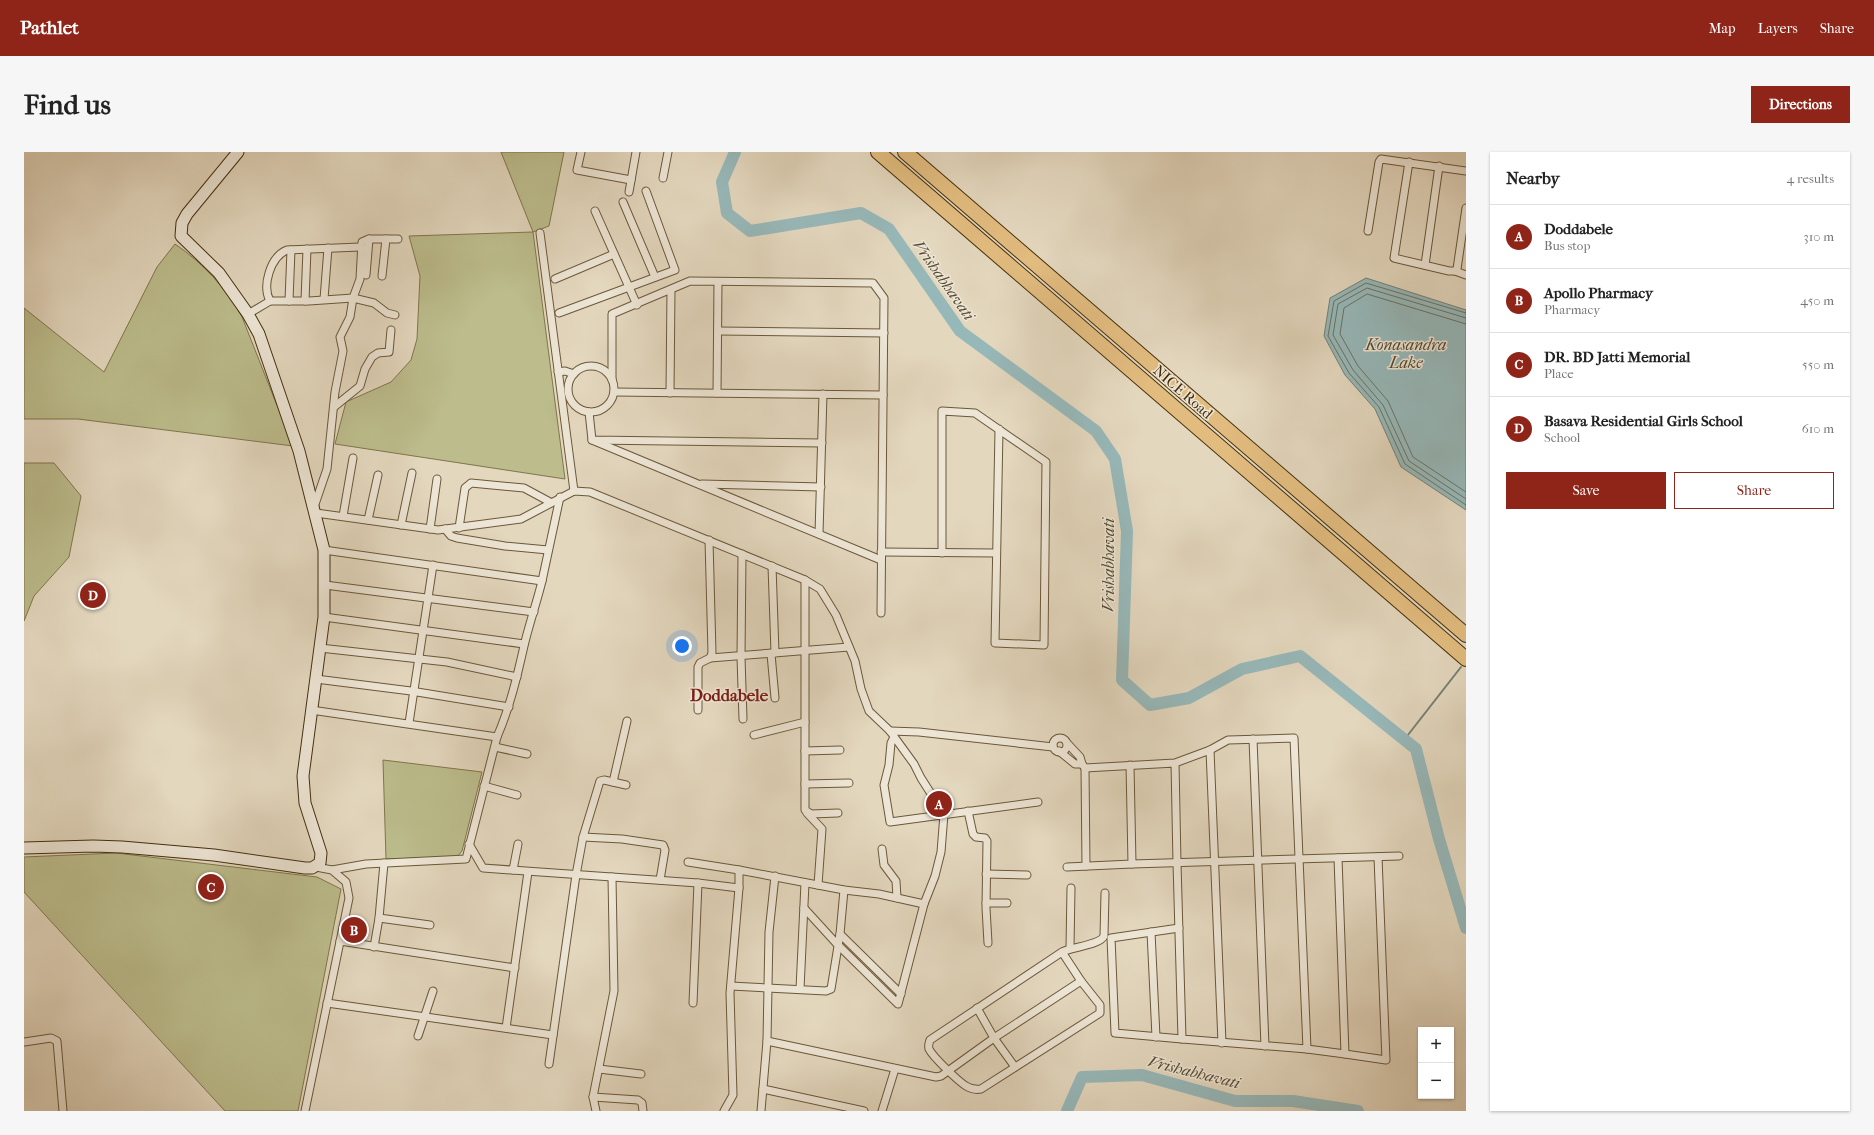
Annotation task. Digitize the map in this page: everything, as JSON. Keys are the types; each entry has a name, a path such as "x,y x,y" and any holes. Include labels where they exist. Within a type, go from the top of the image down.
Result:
{"highway":[{"name":"NICE Road","path":"878,152 1466,659"},
{"name":"NICE Road","path":"905,152 1466,635"}],"street":[{"path":"238,152 187,214 182,223 181,232 183,240 219,273 248,314 265,347 299,451 324,550 324,617 311,710 303,785 307,810 321,852 320,863 316,866"},
{"path":"581,152 577,170 631,180"},
{"path":"629,192 636,152"},
{"path":"663,178 668,152"},
{"path":"1368,231 1380,160 1384,158 1466,170"},
{"path":"1409,162 1394,258 1449,271 1455,271 1466,275"},
{"path":"1425,265 1439,166"},
{"path":"559,313 675,270 646,192"},
{"path":"623,202 655,277"},
{"path":"1455,271 1457,269 1466,208"},
{"path":"595,211 637,305"},
{"path":"540,233 574,491"},
{"path":"315,510 327,469 334,407 343,351 340,336 350,317 360,279 360,247 363,240 369,238 398,240"},
{"path":"366,274 369,238"},
{"path":"382,276 386,239"},
{"path":"270,301 268,297 269,269 283,251 360,247"},
{"path":"324,299 328,248"},
{"path":"305,301 307,249"},
{"path":"289,301 291,250"},
{"path":"555,279 614,254"},
{"path":"612,380 606,372 593,366 583,368 574,374 570,381 568,391 571,400 575,406 581,410 589,412 599,411 607,406 612,398 614,392 612,380 612,314 637,305 690,281 873,283 884,298 881,613"},
{"path":"717,393 718,282"},
{"path":"670,393 671,290"},
{"path":"248,314 270,301 305,301 354,298 374,302 387,313 394,316"},
{"path":"334,407 360,386 365,369 372,357 378,353 389,352 391,330"},
{"path":"718,331 884,333"},
{"path":"558,372 565,371 574,374"},
{"path":"614,392 883,395"},
{"path":"820,534 823,394"},
{"path":"563,409 570,409 575,406"},
{"path":"942,553 942,410 974,413 999,429 1046,462 1044,645 995,643 999,429"},
{"path":"589,412 592,440"},
{"path":"592,440 822,443"},
{"path":"592,440 881,560"},
{"path":"343,516 353,458"},
{"path":"401,525 412,474"},
{"path":"368,520 378,475"},
{"path":"430,529 437,480"},
{"path":"459,528 465,488 471,483 524,488 550,502"},
{"path":"698,484 820,487"},
{"path":"315,510 401,525 430,529 445,529 521,520 550,502 574,491 590,492 772,566 805,580 820,589 836,616 849,647 869,711 892,734 914,764 921,778 944,814 940,856 935,876 924,904 898,1004 838,945 804,908"},
{"path":"24,848 122,846 214,855 305,868 316,866 332,870 366,864 466,859 497,736 517,677 524,644 534,612 560,497"},
{"path":"445,529 451,536 457,538 505,546 548,550"},
{"path":"709,540 712,653 710,658"},
{"path":"324,550 542,581"},
{"path":"881,552 996,553"},
{"path":"742,554 741,656 743,719"},
{"path":"409,723 433,565"},
{"path":"772,566 775,698"},
{"path":"805,580 805,810 822,829 818,885"},
{"path":"325,585 534,612"},
{"path":"324,617 524,644"},
{"path":"698,710 698,667 700,663 710,658 804,652 849,647"},
{"path":"320,648 446,662 517,677"},
{"path":"316,679 414,691 508,707"},
{"path":"311,710 497,736"},
{"path":"613,782 627,721"},
{"path":"754,735 805,722"},
{"path":"892,734 1012,741 1056,749 1065,749 1067,743"},
{"path":"892,734 889,765 884,785 890,822 895,823 944,814 1038,802"},
{"path":"1086,866 1083,766 1080,757 1064,739 1058,738 1054,742 1056,749 1075,764 1083,766 1176,763 1210,750 1228,740 1294,738 1307,1049"},
{"path":"1253,739 1265,1046"},
{"path":"495,747 527,754"},
{"path":"805,751 840,750"},
{"path":"1210,750 1216,862 1222,1043"},
{"path":"1176,763 1182,1040"},
{"path":"1130,765 1132,864"},
{"path":"549,1064 576,874 583,837 600,781 604,780 626,785"},
{"path":"805,784 849,783"},
{"path":"484,786 517,795"},
{"path":"968,811 973,834 976,837 985,838 987,841 986,903 988,943"},
{"path":"807,812 811,814 838,813"},
{"path":"583,837 622,839 663,845 665,850 660,880"},
{"path":"469,844 483,868 660,880 739,888"},
{"path":"513,870 518,844"},
{"path":"882,849 884,865 896,881 897,898"},
{"path":"1067,867 1399,856"},
{"path":"1179,928 1112,938 1115,1033 1182,1040 1307,1049 1386,1060 1378,857"},
{"path":"1338,858 1346,1054"},
{"path":"688,862 775,876 805,883 897,898 924,904"},
{"path":"374,947 379,918 384,863"},
{"path":"305,1111 349,898 346,882 332,870"},
{"path":"724,1111 733,1095 731,986 739,888 739,870"},
{"path":"506,1028 528,872"},
{"path":"986,874 1027,875"},
{"path":"761,1111 767,1041 767,987 775,876"},
{"path":"596,1111 593,1097 614,991 612,877"},
{"path":"693,1003 698,883"},
{"path":"800,990 805,883"},
{"path":"1070,948 1071,888"},
{"path":"731,986 826,991 832,988 840,934 844,890"},
{"path":"1062,952 1081,981 1100,1005 1100,1013 978,1090 966,1086 948,1071 929,1050 929,1042 932,1038 1062,952 1070,948 1097,942 1103,938 1105,893"},
{"path":"986,903 1007,903"},
{"path":"379,918 430,925"},
{"path":"1151,932 1156,1037"},
{"path":"840,934 901,994"},
{"path":"340,941 515,968"},
{"path":"767,1041 936,1077 941,1076 994,1038 1081,981"},
{"path":"418,1036 433,991"},
{"path":"327,1003 553,1035"},
{"path":"977,1008 994,1038 1015,1066"},
{"path":"24,1042 51,1038 57,1041 63,1111"},
{"path":"599,1069 641,1074"},
{"path":"882,1111 895,1069"},
{"path":"764,1089 864,1111"},
{"path":"593,1097 638,1100 642,1103 643,1111"}],"green space":[{"path":"501,152 564,152 549,226 533,232"},
{"path":"533,232 565,479 335,444 346,402 391,382 411,360 417,339 420,276 409,236"},
{"path":"175,244 195,259 213,276 242,317 293,446 78,419 24,419 24,308 104,372 157,267"},
{"path":"24,463 54,463 81,496 69,557 34,596 24,621"},
{"path":"383,760 482,772 462,851 457,857 386,859"},
{"path":"116,853 317,877 341,889 298,1111 225,1111 24,892 24,857"}],"water":[{"name":"Konasandra Lake","path":"1366,278 1466,310 1466,510 1401,467 1375,409 1345,375 1324,336 1330,298"}],"waterway":[{"name":"Vrishabhavati","path":"735,152 722,182 727,213 750,231 861,213 889,229 960,331 1096,431 1115,459 1127,531 1122,680 1150,705 1189,698 1242,669 1300,656 1416,749 1439,839 1466,928"},
{"path":"1404,740 1461,667"},
{"name":"Vrishabhavati","path":"1067,1111 1082,1077 1142,1075 1235,1101 1293,1101 1358,1111"}],"place":[{"name":"Basava Residential Girls School","path":"93,595"},
{"name":"Doddabele","path":"939,804"},
{"name":"DR. BD Jatti Memorial","path":"211,887"},
{"name":"Apollo Pharmacy","path":"354,930"}],"district":[{"name":"Doddabele","path":"729,695"}]}
